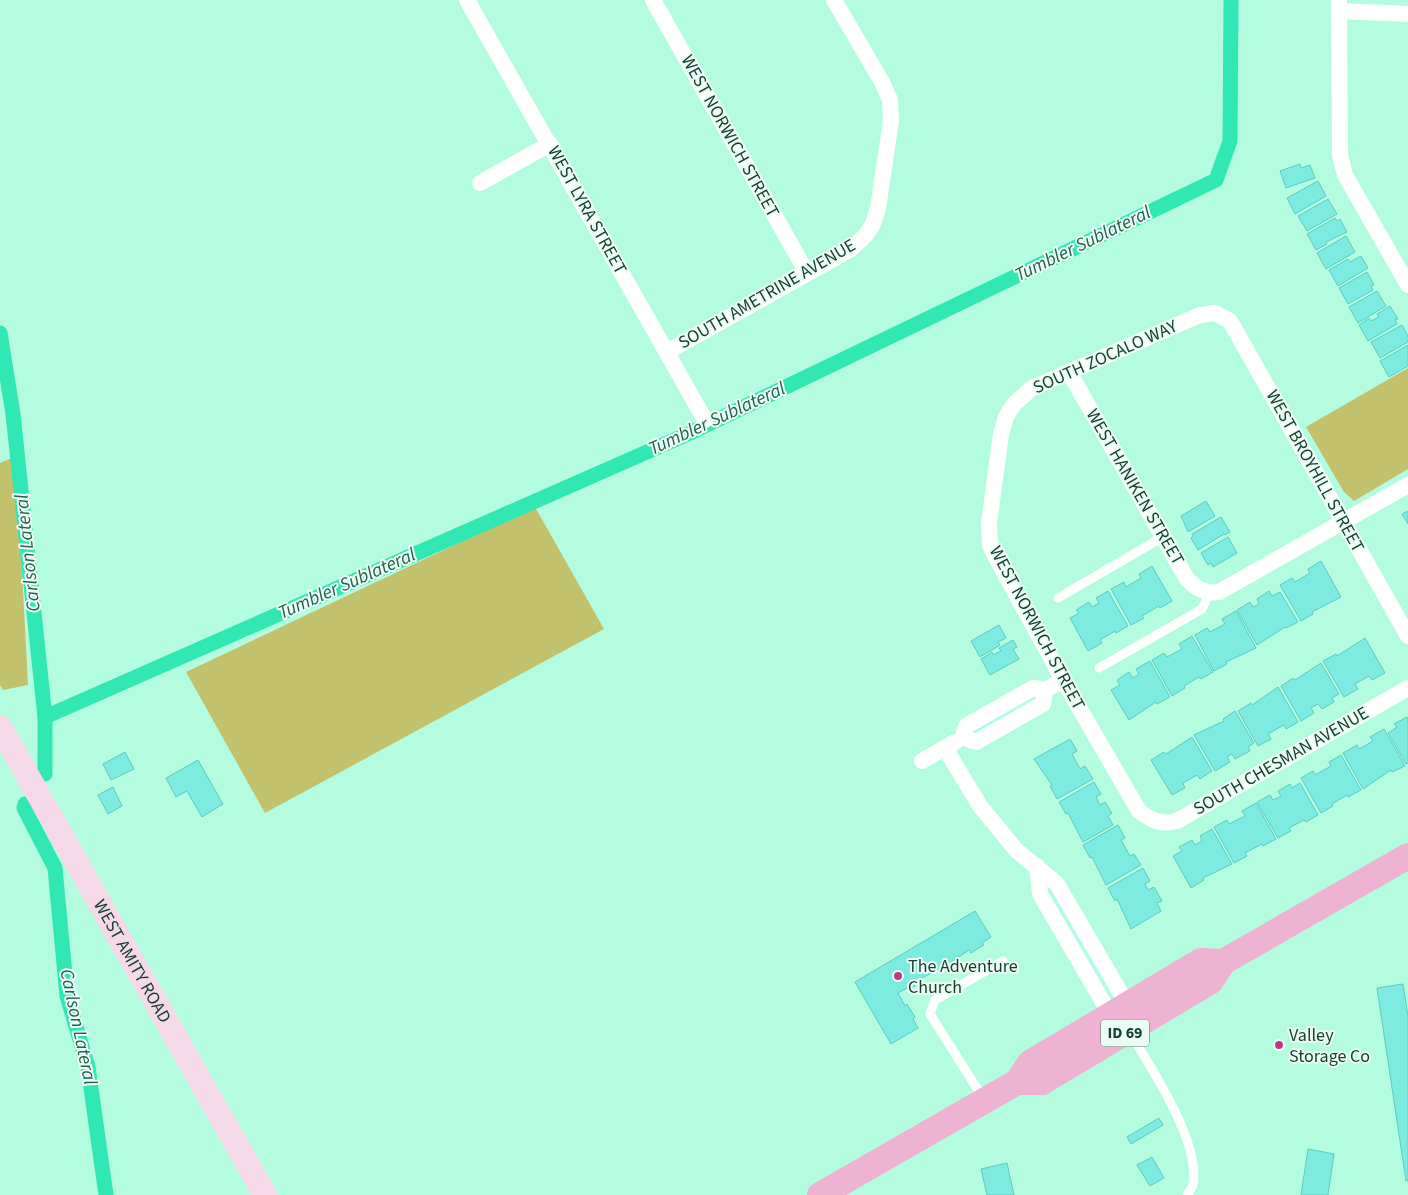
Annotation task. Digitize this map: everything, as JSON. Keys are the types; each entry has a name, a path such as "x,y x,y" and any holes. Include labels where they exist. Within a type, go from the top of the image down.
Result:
{"main road":[{"name":"WEST AMITY ROAD","path":"0,727 265,1195"},
{"name":"ID 69","path":"1022,1082 1030,1063 1118,1009 1200,961 1219,962 1408,856"},
{"name":"ID 69","path":"820,1195 984,1100 1022,1082 1042,1082 1211,981 1219,962"}],"street":[{"name":"WEST LYRA STREET","path":"467,0 705,420"},
{"name":"WEST NORWICH STREET","path":"653,0 807,273"},
{"name":"SOUTH AMETRINE AVENUE","path":"667,352 851,249 865,236 873,224 878,208 892,121 890,100 882,82 834,0"},
{"path":"1408,14 1339,6 1340,155 1345,175 1408,285"},
{"path":"480,183 550,144"},
{"name":"SOUTH ZOCALO WAY","path":"1006,418 1014,404 1024,394 1042,384 1200,315 1215,313"},
{"name":"WEST BROYHILL STREET","path":"1215,313 1230,321 1408,636"},
{"name":"WEST HANIKEN STREET","path":"1069,372 1187,579 1197,588 1209,594"},
{"name":"WEST NORWICH STREET","path":"1006,418 1001,434 989,523 990,545 998,564 1139,811 1151,821"},
{"path":"1209,594 1219,592 1408,485"},
{"path":"922,761 963,738 966,726 1033,688 1045,690 1063,680"},
{"name":"SOUTH CHESMAN AVENUE","path":"1151,821 1167,824 1177,821 1408,688"},
{"path":"945,748 980,806 1016,850 1037,866 1040,894 1118,1009"}],"lane":[{"path":"1058,598 1163,537"},
{"path":"1099,668 1202,609 1209,594"},
{"path":"984,1100 930,1014 935,1000 1003,961"},
{"path":"1129,1031 1174,1110 1186,1137 1192,1165 1193,1186 1187,1195"}],"shaded area":[{"path":"1408,368 1408,469 1354,501 1344,492 1306,427"},
{"path":"16,456 28,685 3,690 0,685 0,463"},
{"path":"535,507 604,629 265,813 186,672"}],"building":[{"path":"1300,164 1301,168 1310,165 1315,178 1286,188 1280,171"},
{"path":"1318,181 1326,196 1295,214 1287,198"},
{"path":"1328,199 1337,214 1307,231 1298,216"},
{"path":"1335,218 1337,221 1340,219 1347,232 1326,242 1327,244 1316,250 1307,234"},
{"path":"1346,236 1355,252 1326,269 1317,253"},
{"path":"1361,256 1368,268 1338,286 1329,270 1348,259 1350,262"},
{"path":"1367,272 1374,285 1371,286 1373,290 1348,304 1339,288"},
{"path":"1377,291 1386,306 1358,323 1349,307"},
{"path":"1390,306 1398,319 1395,320 1397,324 1368,341 1359,325 1369,318 1371,321 1379,317 1377,314"},
{"path":"1402,325 1408,336 1408,342 1380,358 1371,342"},
{"path":"1408,345 1408,366 1389,377 1380,361"},
{"path":"1206,501 1215,516 1188,532 1181,516"},
{"path":"1408,511 1408,524 1402,514"},
{"path":"1221,517 1230,532 1198,550 1191,538 1192,534"},
{"path":"1228,537 1237,553 1213,567 1211,563 1208,565 1201,553"},
{"path":"1321,561 1341,597 1312,612 1313,614 1301,621 1280,585 1292,578 1295,582 1310,573 1308,569"},
{"path":"1152,566 1172,601 1160,608 1159,606 1142,616 1144,618 1131,625 1111,589 1124,582 1126,587 1141,578 1139,574"},
{"path":"1108,591 1128,626 1100,640 1102,643 1088,651 1070,618 1079,613 1076,610 1089,602 1092,607 1099,603 1096,598"},
{"path":"1269,591 1272,596 1280,592 1298,622 1285,627 1257,645 1237,610 1250,602 1253,607 1259,604 1257,599"},
{"path":"1236,611 1256,648 1226,662 1227,664 1214,671 1195,635 1207,628 1210,632 1225,624 1222,619"},
{"path":"999,625 1006,638 998,642 1000,645 980,657 971,641"},
{"path":"1192,636 1213,672 1201,679 1199,677 1172,696 1152,660 1164,653 1167,657 1182,649 1179,644"},
{"path":"1365,638 1385,673 1372,680 1369,676 1355,684 1358,689 1344,697 1323,661 1336,654 1337,656"},
{"path":"1013,640 1017,647 1013,649 1019,659 990,675 981,659 992,652 993,655 1001,651 999,648"},
{"path":"1150,661 1170,697 1157,704 1156,702 1129,720 1111,690 1120,685 1117,680 1129,672 1133,678 1139,674 1136,669"},
{"path":"1321,663 1339,694 1332,698 1334,702 1322,709 1318,704 1311,708 1314,713 1301,721 1281,686 1293,678 1295,680"},
{"path":"1278,687 1298,722 1286,729 1284,725 1268,734 1271,739 1258,746 1238,711 1251,703 1252,705"},
{"path":"1235,711 1254,743 1248,747 1250,751 1235,759 1232,754 1227,757 1230,762 1215,771 1194,735 1224,721 1223,719"},
{"path":"1407,717 1408,763 1406,764 1388,733 1397,727 1394,724"},
{"path":"1384,729 1405,766 1392,772 1391,770 1363,789 1343,753 1357,745 1359,749 1373,741 1370,737"},
{"path":"1192,737 1212,771 1200,779 1197,775 1183,783 1185,788 1172,795 1151,760 1164,752 1166,754"},
{"path":"1070,739 1077,751 1072,754 1080,769 1085,766 1093,779 1057,799 1050,786 1052,785 1034,759"},
{"path":"125,752 134,769 111,780 103,764"},
{"path":"1341,755 1361,790 1348,797 1347,795 1321,813 1301,778 1313,771 1315,775 1331,766 1329,762"},
{"path":"198,760 223,804 202,817 187,791 176,797 166,778"},
{"path":"1094,782 1101,794 1096,797 1100,805 1105,802 1112,813 1108,816 1113,825 1083,842 1068,813 1066,814 1059,802"},
{"path":"1300,783 1318,815 1289,828 1291,831 1278,838 1257,802 1270,795 1273,800 1281,796 1278,791 1290,784 1292,788"},
{"path":"113,787 122,806 108,814 98,795"},
{"path":"1256,803 1276,839 1245,853 1247,856 1234,863 1214,827 1227,820 1229,824 1245,816 1242,811"},
{"path":"1118,825 1125,838 1121,840 1130,856 1134,854 1141,865 1106,885 1092,857 1090,858 1083,845"},
{"path":"1212,829 1232,864 1203,878 1204,880 1191,888 1173,856 1182,851 1179,847 1192,840 1195,845 1202,841 1200,836"},
{"path":"1143,868 1150,881 1145,884 1148,890 1154,887 1162,901 1157,903 1161,911 1131,929 1117,899 1115,901 1108,888"},
{"path":"975,911 991,937 982,943 984,945 971,953 969,950 951,962 952,964 939,971 938,969 919,980 921,982 908,990 907,988 898,993 905,1006 907,1004 915,1017 913,1019 918,1028 891,1044 855,982"},
{"path":"1403,984 1408,1016 1408,1181 1406,1181 1377,988"},
{"path":"1159,1118 1163,1125 1131,1144 1127,1137"},
{"path":"1308,1149 1334,1154 1328,1195 1301,1195"},
{"path":"1152,1157 1164,1178 1150,1186 1137,1165"},
{"path":"1007,1163 1014,1195 987,1195 981,1169"}],"waterway":[{"name":"Tumbler Sublateral","path":"45,717 690,433 1216,180 1230,141 1231,0"},
{"name":"Carlson Lateral","path":"0,333 13,414 45,717 45,774"},
{"name":"Carlson Lateral","path":"25,804 24,808 55,868 67,996 88,1067 106,1195"}],"place":[{"name":"The Adventure Church","path":"898,976"},
{"name":"Valley Storage Co","path":"1279,1045"}]}
